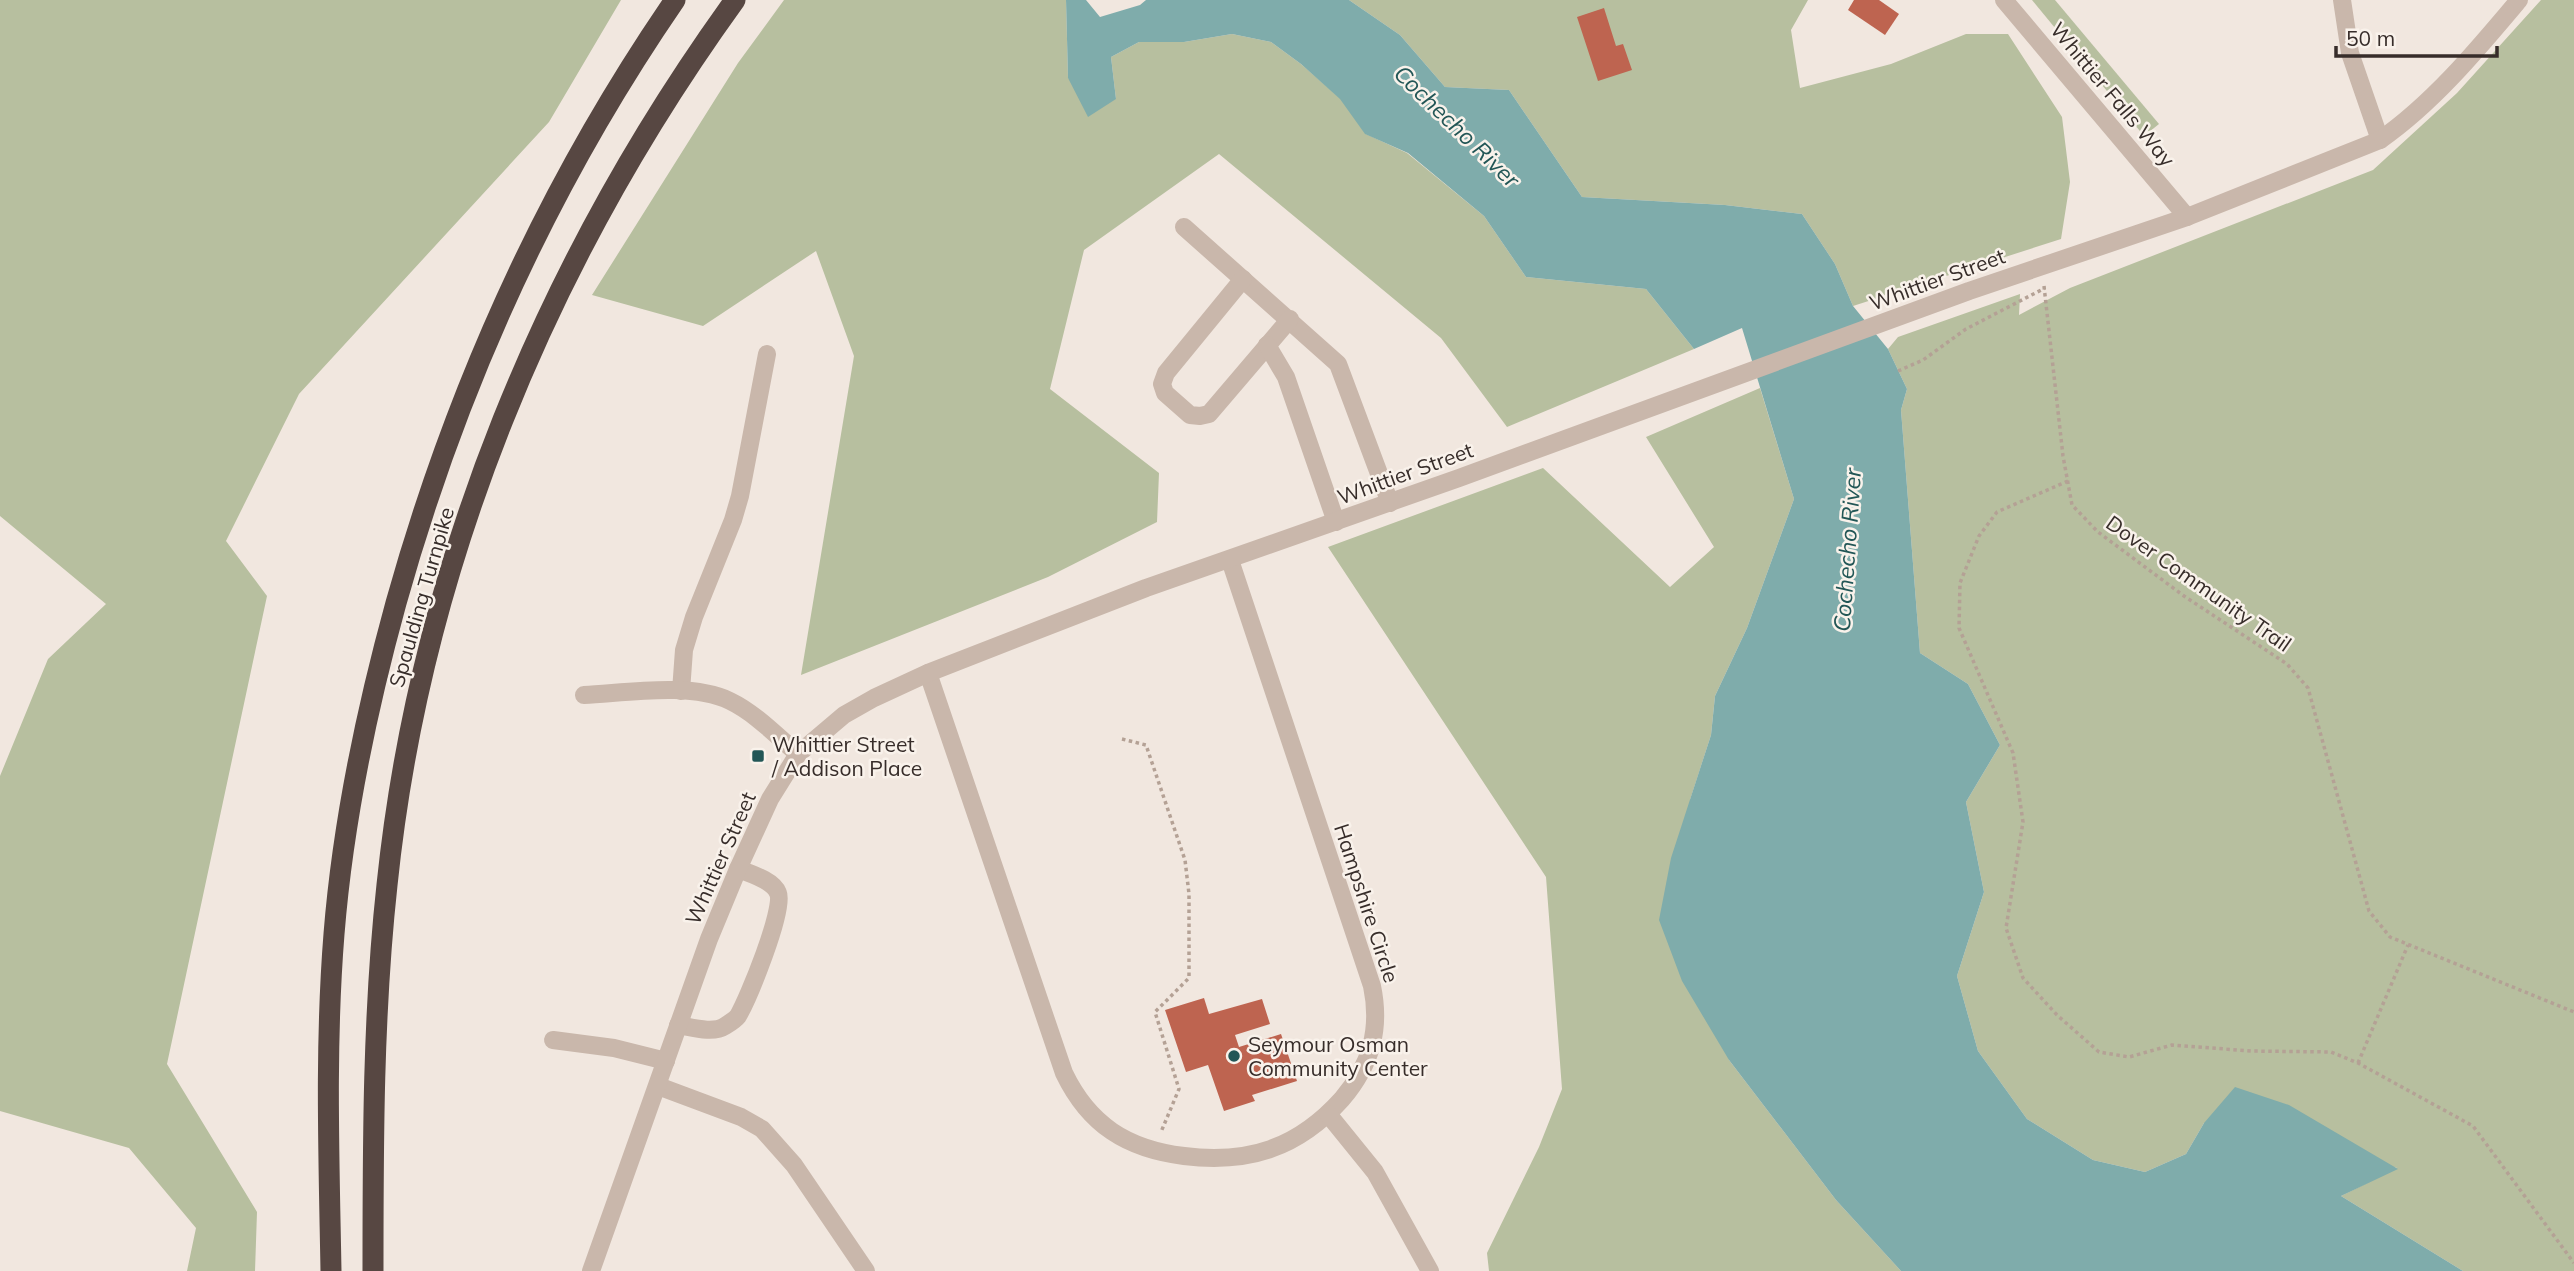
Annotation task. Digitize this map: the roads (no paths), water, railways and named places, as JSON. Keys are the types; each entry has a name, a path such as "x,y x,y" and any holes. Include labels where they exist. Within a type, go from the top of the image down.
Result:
{"highway":[{"name":"Spaulding Turnpike","path":"331,1271 329,1112 334,934 351,792 388,630 442,456 481,353 510,287 574,161 632,62 675,0"},
{"name":"Spaulding Turnpike","path":"373,1271 377,1040 387,884 410,730 449,579 498,432 526,360 560,289 634,151 735,0"}],"street":[{"name":"Whittier Falls Way","path":"2004,0 2187,217"},
{"path":"2342,0 2350,52 2380,140"},
{"name":"Whittier Street","path":"591,1271 709,939 738,869 770,799 798,754 844,715 928,673 1146,588 1390,503 1887,320 2187,217 2380,140 2436,92 2519,0"},
{"path":"1184,227 1338,364 1390,503"},
{"path":"1243,279 1166,373 1162,384 1165,393 1190,415 1209,414 1290,319"},
{"path":"1267,345 1286,377 1336,522"},
{"path":"681,691 684,650 740,496 767,354"},
{"name":"Hampshire Circle","path":"928,673 1064,1073 1075,1096 1111,1132 1134,1144 1167,1154 1229,1159 1282,1146 1328,1114 1356,1082 1367,1063 1374,1041 1376,1005 1372,986 1230,560"},
{"path":"584,695 681,691 711,695 729,700 798,754"},
{"path":"678,1025 722,1028 737,1018 766,951 780,896 773,885 738,869"},
{"path":"553,1040 614,1048 667,1061"},
{"path":"658,1086 741,1117 761,1129 794,1165 866,1271"},
{"path":"1328,1114 1375,1172 1430,1271"}],"water":[{"name":"Cochecho River","path":"1066,0 1086,0 1100,17 1140,5 1146,0 1349,0 1400,35 1445,87 1509,90 1582,197 1725,205 1802,214 1835,264 1853,306 1888,349 1907,389 1901,410 1920,653 1968,684 2000,745 1966,802 1984,892 1957,976 1978,1051 2027,1119 2093,1160 2145,1172 2186,1154 2204,1123 2235,1087 2289,1105 2398,1169 2341,1196 2463,1271 1901,1271 1836,1200 1729,1060 1682,981 1659,920 1671,858 1711,735 1715,696 1747,628 1794,499 1742,328 1694,349 1646,289 1526,277 1484,216 1408,153 1365,134 1340,99 1301,64 1271,42 1232,34 1184,42 1139,42 1111,57 1116,99 1088,117 1068,78"}],"place":[{"name":"Whittier Street / Addison Place","path":"758,756"},
{"name":"Seymour Osman Community Center","path":"1234,1056"}]}
